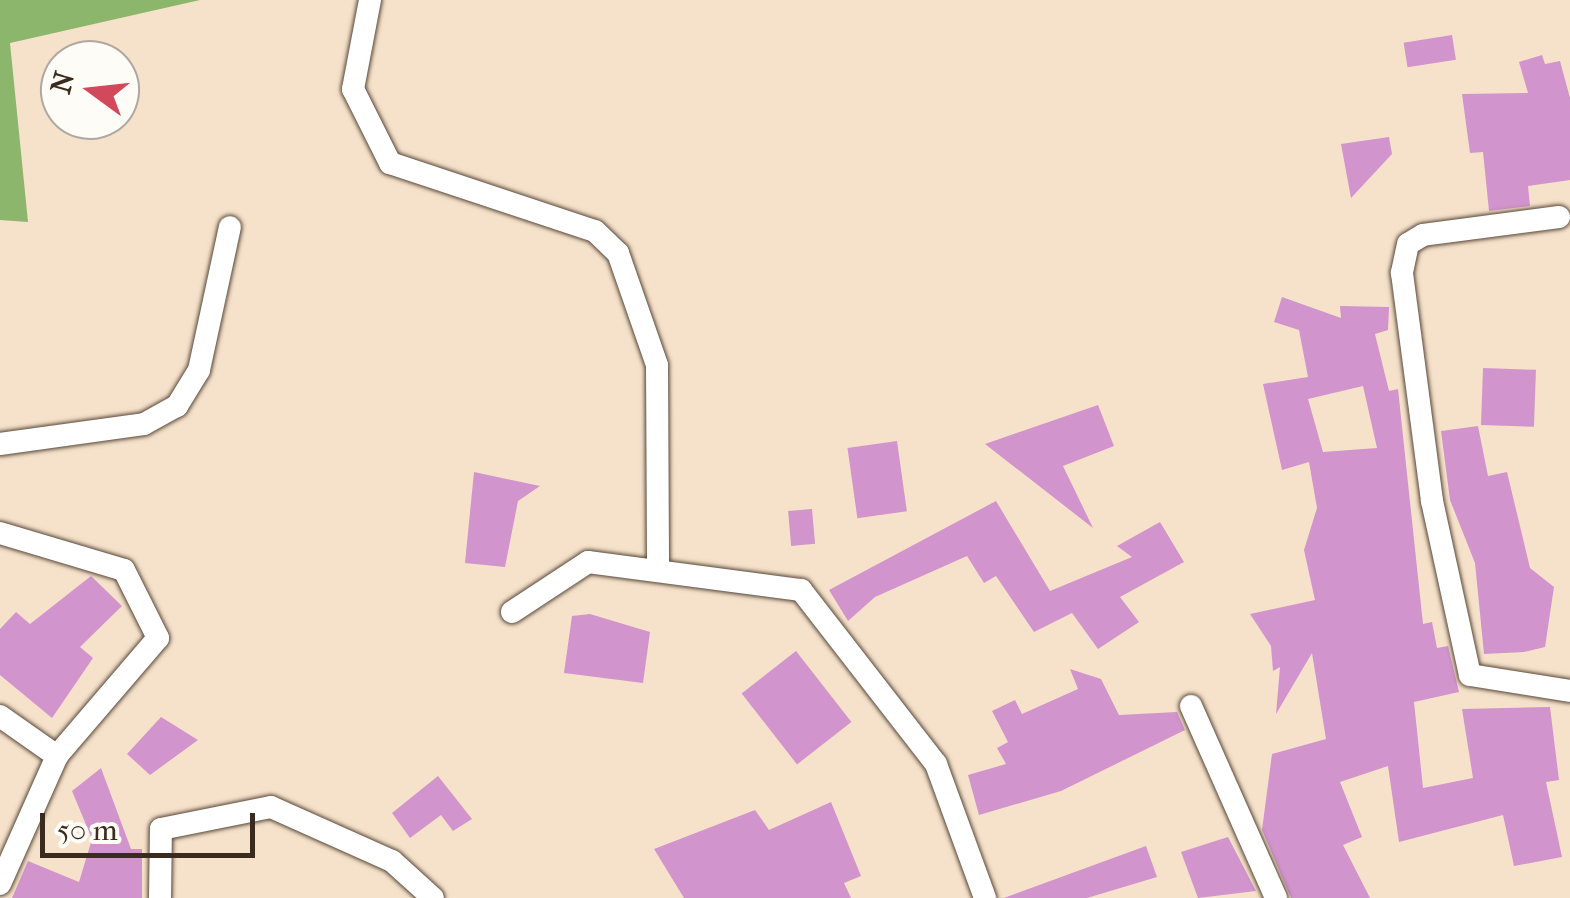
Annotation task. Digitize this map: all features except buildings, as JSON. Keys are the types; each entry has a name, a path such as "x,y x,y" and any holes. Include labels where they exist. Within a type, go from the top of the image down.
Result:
{"street":[{"path":"370,0 353,90 390,163 595,231 618,253 657,365 658,568"},
{"path":"1559,217 1423,234 1408,244 1402,273 1432,501 1470,675 1570,691"},
{"path":"0,444 144,424 177,406 199,370 230,228"},
{"path":"0,533 114,564 157,622 152,653 56,756 0,884"},
{"path":"512,612 570,567 658,568 801,590 936,764 985,898"},
{"path":"1191,706 1276,898"},
{"path":"0,716 56,756"},
{"path":"160,898 161,828 271,807 392,862 433,898"}],"green space":[{"path":"0,0 200,0 10,43 28,222 0,220"}]}
